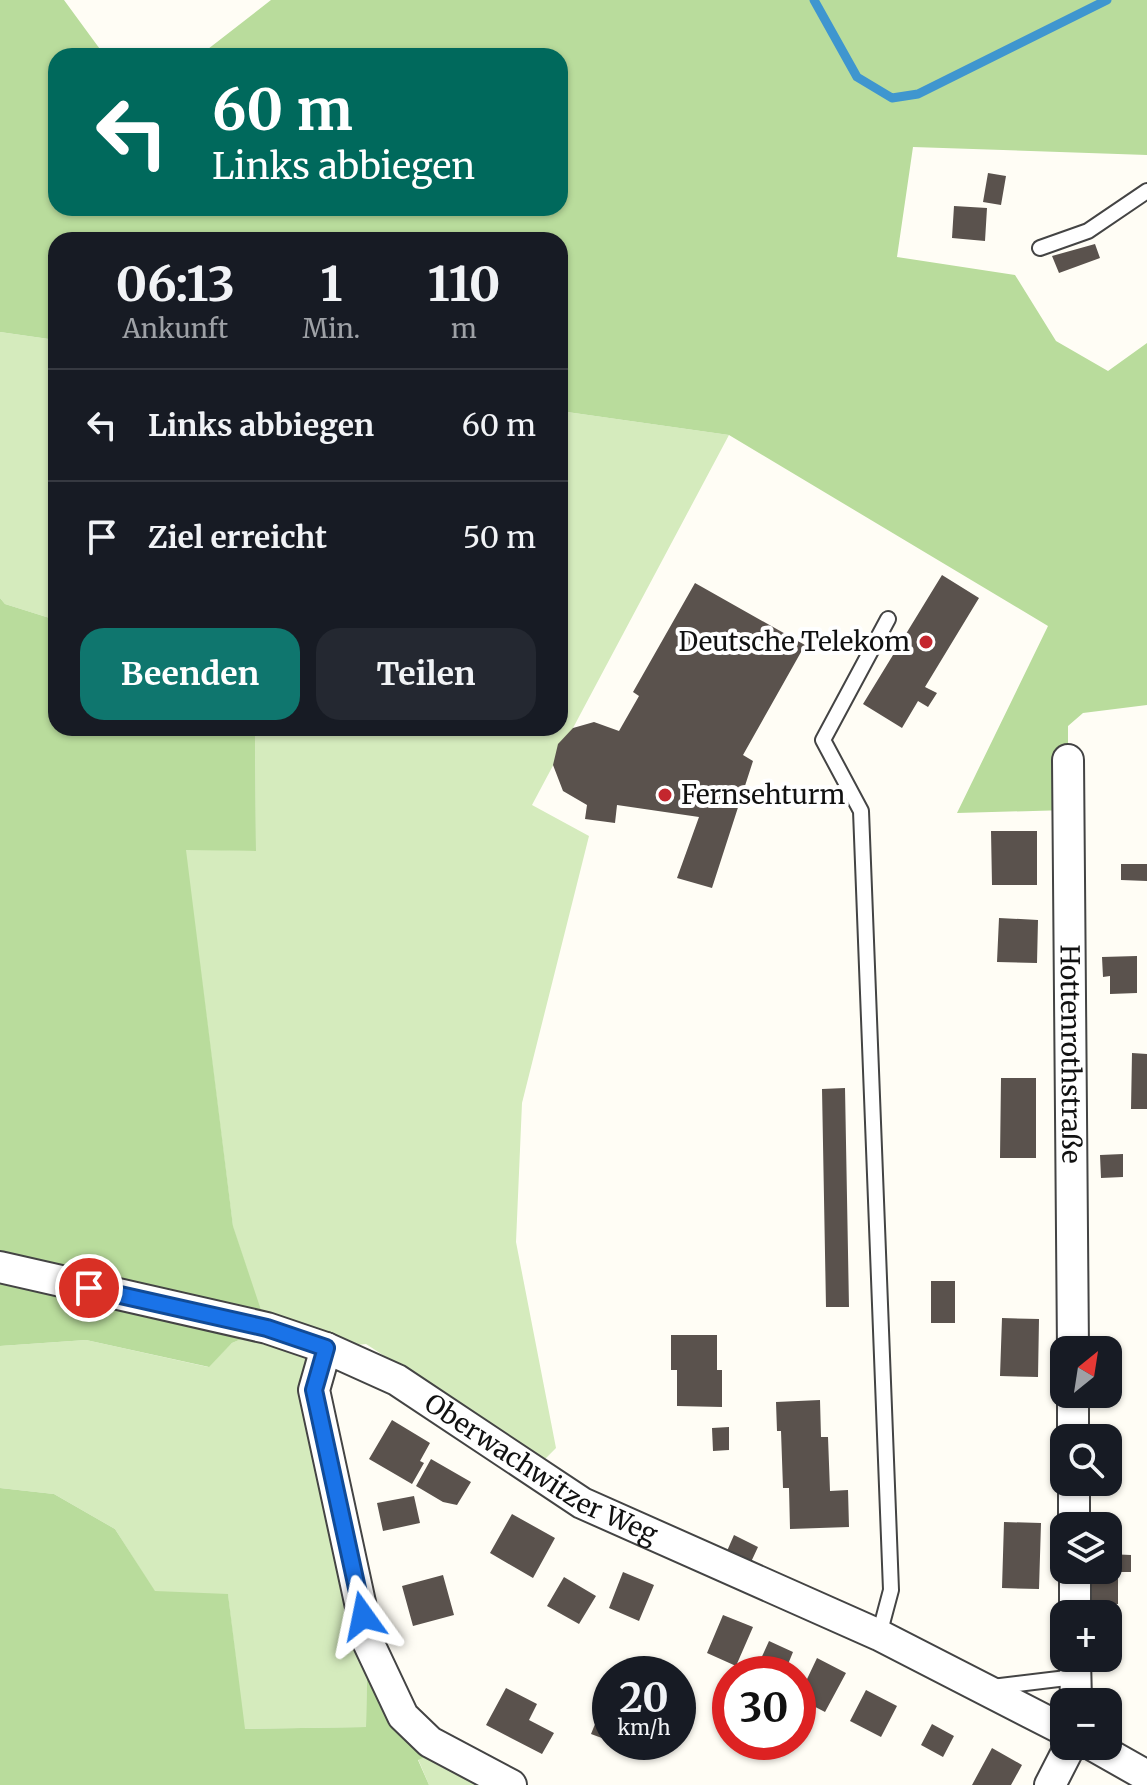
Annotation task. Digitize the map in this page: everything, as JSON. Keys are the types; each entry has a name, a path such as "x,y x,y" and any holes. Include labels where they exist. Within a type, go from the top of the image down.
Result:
{"street":[{"name":"Hottenrothstraße","path":"1068,760 1073,1336"},
{"name":"Oberwachwitzer Weg","path":"0,1267 267,1328 326,1348 397,1380 582,1503 879,1635 1050,1723"},
{"path":"326,1348 314,1390 369,1644 403,1716 430,1742 511,1785"},
{"path":"1050,1785 1063,1760"},
{"path":"1119,1760 1147,1776"}],"lane":[{"path":"1040,248 1088,231 1147,191"},
{"path":"879,1635 891,1590 861,811 823,740 888,619"},
{"path":"982,1688 1075,1679"}],"green space":[{"path":"0,0 64,0 99,48 48,48 48,216 568,216 568,48 209,48 271,0 1147,0 1147,155 913,147 897,257 1015,275 1056,341 1108,371 1147,343 1147,705 1083,713 1068,726 1068,810 957,813 1048,626 729,435 568,412 568,232 48,232 48,339 0,332"},
{"path":"0,332 48,339 48,617 5,604 0,598"},
{"path":"568,412 729,435 532,805 589,836 522,1103 516,1242 556,1448 544,1460 366,1344 326,1348 305,1378 367,1666 366,1727 244,1729 228,1595 155,1592 115,1529 54,1494 0,1488 0,1346 86,1340 208,1367 232,1343 266,1328 233,1227 185,849 256,851 255,736 568,736"},
{"path":"0,598 5,604 48,617 48,736 255,736 256,851 186,850 233,1226 267,1328 232,1343 209,1367 86,1340 0,1346"},
{"path":"0,1488 54,1494 115,1529 155,1591 228,1594 245,1729 366,1727 367,1666 427,1756 418,1760 429,1785 0,1785"},
{"path":"427,1756 482,1785 429,1785 418,1759"}],"building":[{"path":"988,173 1006,176 1001,205 983,202"},
{"path":"954,206 987,208 985,241 952,238"},
{"path":"1095,244 1100,258 1059,273 1052,256"},
{"name":"Deutsche Telekom","path":"942,575 979,598 925,687 937,693 928,707 918,701 902,728 863,704"},
{"path":"695,583 805,645 743,755 753,761 712,888 677,878 699,817 617,805 615,823 585,819 587,805 563,791 553,765 558,744 573,728 594,722 619,731 639,696 633,692"},
{"path":"991,831 1037,831 1037,885 992,885"},
{"path":"1121,864 1147,864 1147,881 1121,880"},
{"path":"999,918 1038,920 1037,963 997,962"},
{"path":"1137,956 1137,993 1110,994 1110,976 1103,977 1102,957"},
{"path":"1132,1053 1147,1054 1147,1109 1131,1109"},
{"path":"1001,1078 1036,1078 1036,1158 1000,1158"},
{"path":"845,1088 849,1307 826,1307 822,1089"},
{"path":"1123,1154 1123,1177 1101,1178 1100,1155"},
{"path":"931,1281 955,1281 955,1323 931,1323"},
{"path":"1002,1318 1039,1319 1038,1377 1000,1376"},
{"path":"671,1335 717,1335 717,1370 722,1370 722,1407 677,1406 677,1370 671,1370"},
{"path":"820,1400 821,1437 828,1437 830,1491 848,1490 849,1527 790,1529 789,1488 783,1488 781,1431 777,1431 776,1402"},
{"path":"392,1420 430,1443 420,1461 424,1463 412,1484 369,1459"},
{"path":"729,1427 729,1450 713,1451 712,1428"},
{"path":"431,1459 471,1482 457,1505 443,1502 416,1486"},
{"path":"414,1496 420,1523 383,1531 377,1503"},
{"path":"512,1514 555,1538 533,1578 490,1553"},
{"path":"1004,1522 1041,1523 1039,1589 1002,1588"},
{"path":"734,1535 758,1547 751,1562 727,1551"},
{"path":"1122,1555 1131,1555 1131,1572 1122,1572"},
{"path":"623,1572 654,1585 639,1621 609,1608"},
{"path":"443,1575 454,1615 413,1626 402,1586"},
{"path":"564,1577 596,1596 579,1624 547,1606"},
{"path":"1090,1584 1118,1584 1118,1600 1090,1600"},
{"path":"723,1615 753,1627 740,1656 707,1653"},
{"path":"769,1641 793,1652 791,1656 762,1656"},
{"path":"816,1660 846,1673 825,1712 816,1707"},
{"path":"506,1688 537,1704 529,1720 554,1733 542,1754 486,1725"},
{"path":"866,1690 897,1706 881,1737 850,1721"},
{"path":"932,1724 954,1736 943,1757 921,1745"},
{"path":"992,1748 1022,1765 1011,1785 972,1785"}],"waterway":[{"path":"814,0 857,77 892,98 918,94 1107,0"}],"place":[{"name":"Deutsche Telekom","path":"926,642"},
{"name":"Fernsehturm","path":"665,795"}],"route":[{"path":"89,1288 267,1328 326,1348 314,1390 363,1616"}]}
